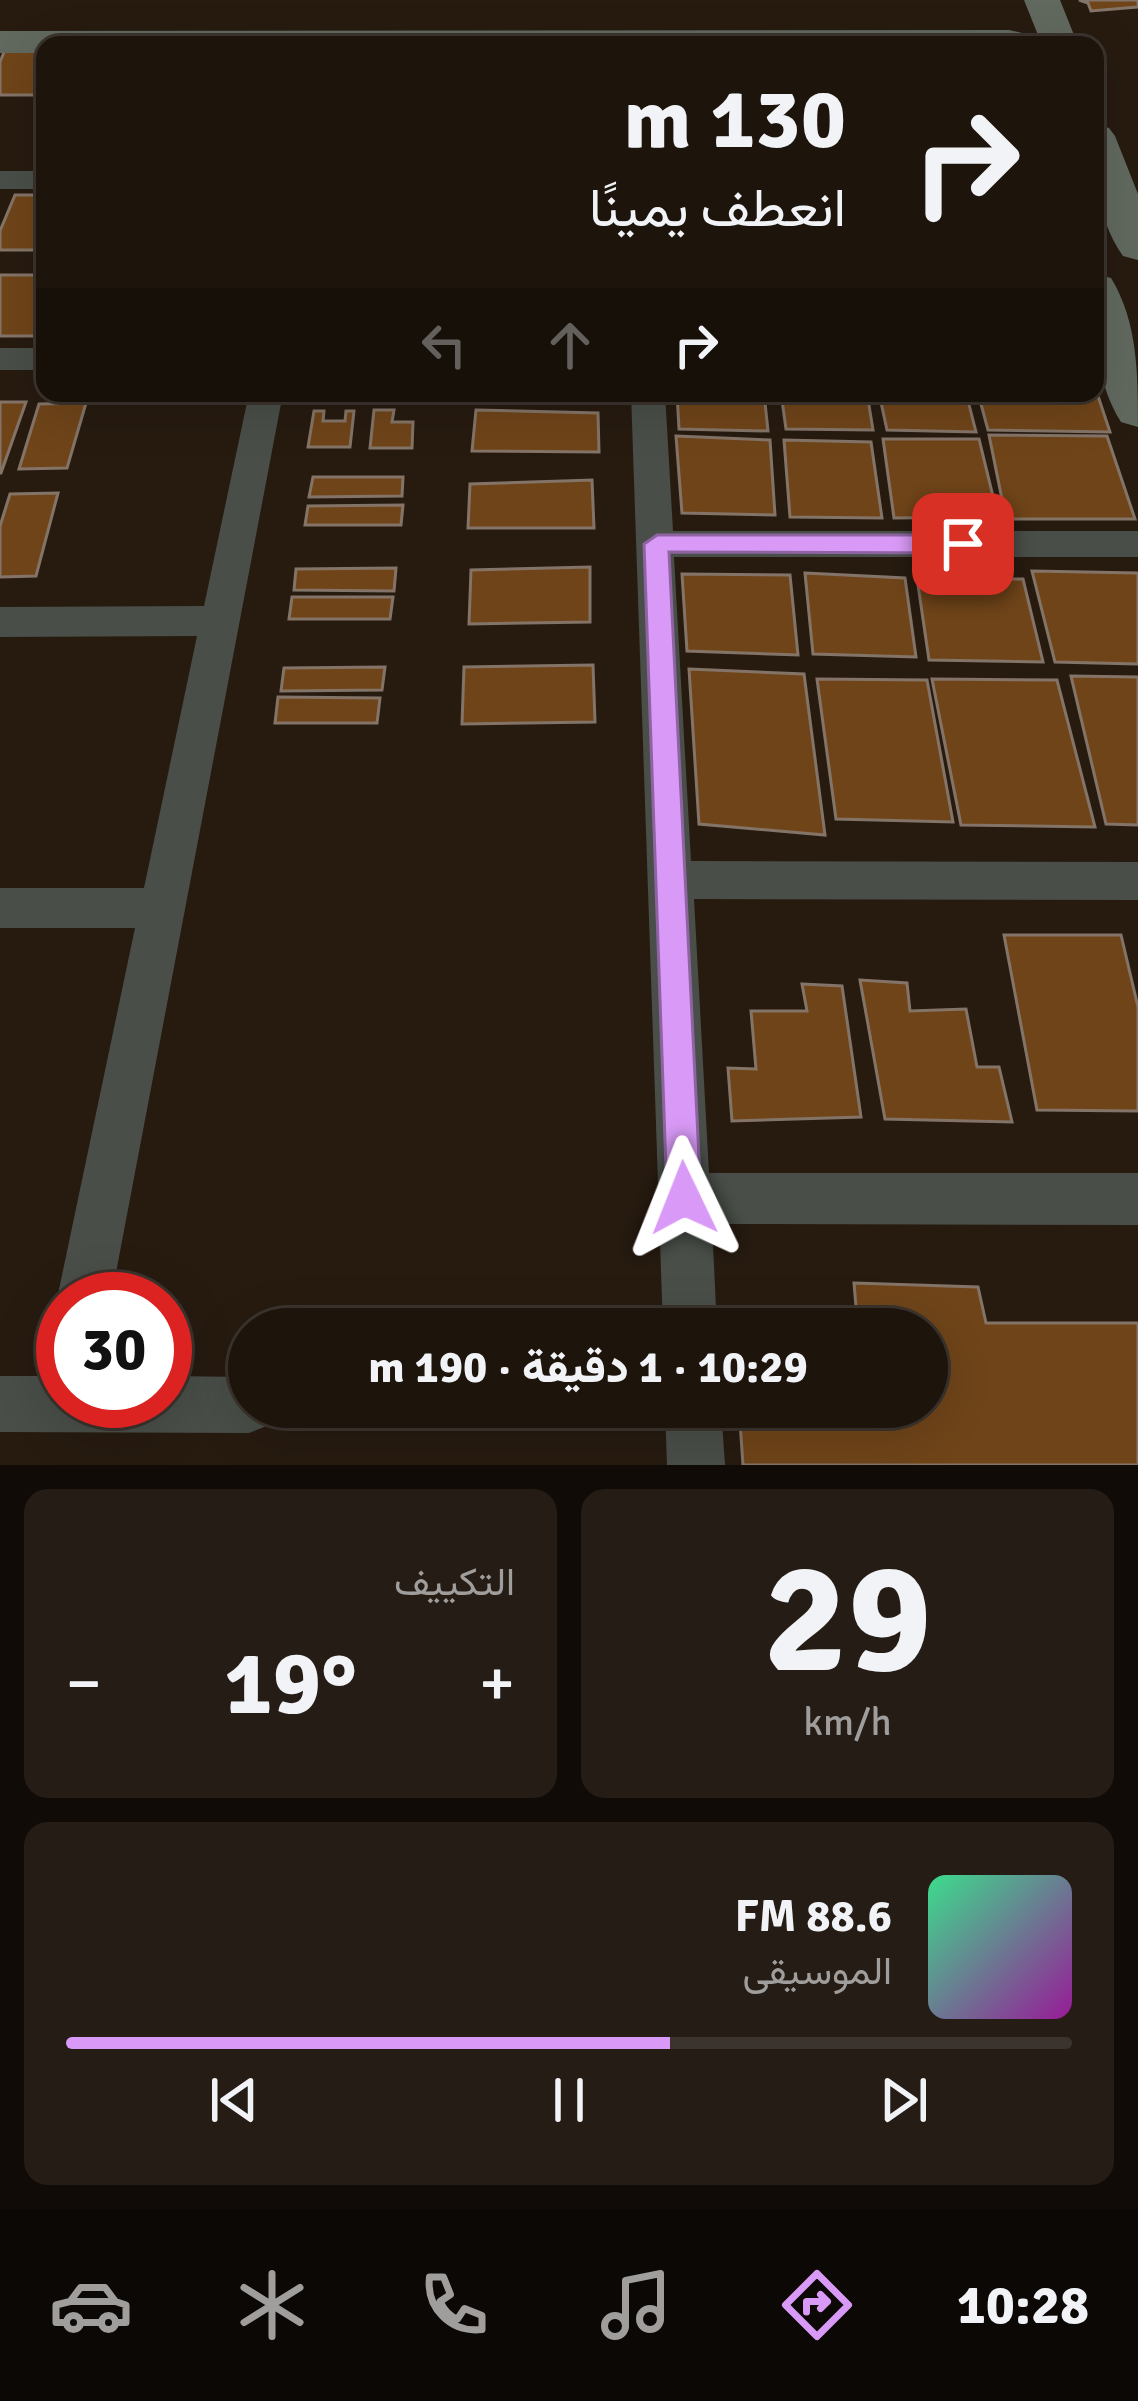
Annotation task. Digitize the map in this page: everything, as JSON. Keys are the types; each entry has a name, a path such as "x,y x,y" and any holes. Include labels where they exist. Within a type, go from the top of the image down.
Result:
{"street":[{"path":"1042,0 1056,36"},
{"path":"0,26 1004,28"},
{"path":"430,36 1004,28"},
{"path":"0,42 36,41"},
{"path":"1104,159 1138,247"},
{"path":"0,180 36,180"},
{"path":"1105,345 1138,411"},
{"path":"0,359 36,359"},
{"path":"89,1272 264,402"},
{"path":"649,402 689,1308"},
{"path":"657,544 1138,544"},
{"path":"0,622 217,621"},
{"path":"671,880 1138,881"},
{"path":"0,908 163,908"},
{"path":"684,1198 1138,1199"},
{"path":"0,1404 36,1403"},
{"path":"192,1404 228,1405"},
{"path":"694,1428 696,1465"}],"building":[{"path":"1079,0 1138,0 1138,7 1091,11 1088,3"},
{"path":"7,45 36,45 36,95 0,95 0,62"},
{"path":"15,195 36,195 36,250 0,250 0,231"},
{"path":"0,275 36,275 36,336 0,336"},
{"path":"0,402 26,402 1,473 0,473"},
{"path":"678,402 765,402 768,431 679,429"},
{"path":"782,402 868,402 873,430 786,429"},
{"path":"881,402 968,402 976,432 887,430"},
{"path":"980,402 1100,402 1110,432 988,430"},
{"path":"86,403 67,468 19,469 39,404"},
{"path":"374,410 394,410 392,422 413,422 412,448 370,448"},
{"path":"476,410 598,413 599,452 472,451"},
{"path":"314,411 324,411 323,421 345,421 346,411 354,411 350,447 308,447"},
{"path":"989,435 1107,436 1135,519 1006,519"},
{"path":"676,436 770,440 775,515 682,513"},
{"path":"883,439 979,439 998,517 894,518"},
{"path":"784,440 871,442 882,518 790,517"},
{"path":"313,477 403,477 402,496 309,497"},
{"path":"592,480 594,528 468,528 470,484"},
{"path":"58,493 36,576 0,577 0,526 10,494"},
{"path":"403,505 401,525 305,525 308,506"},
{"path":"590,567 590,622 469,624 471,570"},
{"path":"396,568 394,591 294,590 296,569"},
{"path":"1032,571 1138,573 1138,664 1055,662"},
{"path":"805,573 905,578 916,657 813,654"},
{"path":"682,574 790,575 798,655 687,651"},
{"path":"917,578 1023,579 1043,662 929,660"},
{"path":"292,597 393,597 390,619 289,619"},
{"path":"593,665 595,722 462,724 464,667"},
{"path":"385,667 382,690 281,691 284,668"},
{"path":"689,669 804,674 825,835 699,824"},
{"path":"1071,676 1138,677 1138,825 1106,824"},
{"path":"817,679 927,680 953,822 836,819"},
{"path":"932,679 1057,680 1095,827 961,825"},
{"path":"278,697 380,698 377,723 275,723"},
{"path":"1004,935 1121,935 1138,1007 1138,1111 1037,1110"},
{"path":"860,980 907,983 910,1011 966,1009 977,1067 999,1067 1012,1122 885,1119"},
{"path":"802,984 842,986 861,1117 732,1121 728,1068 756,1069 751,1011 807,1011"},
{"path":"854,1283 978,1287 986,1323 1138,1323 1138,1465 743,1465 740,1428 948,1428 948,1308 856,1308"}],"route":[{"path":"684,1198 657,544 963,544"}]}
